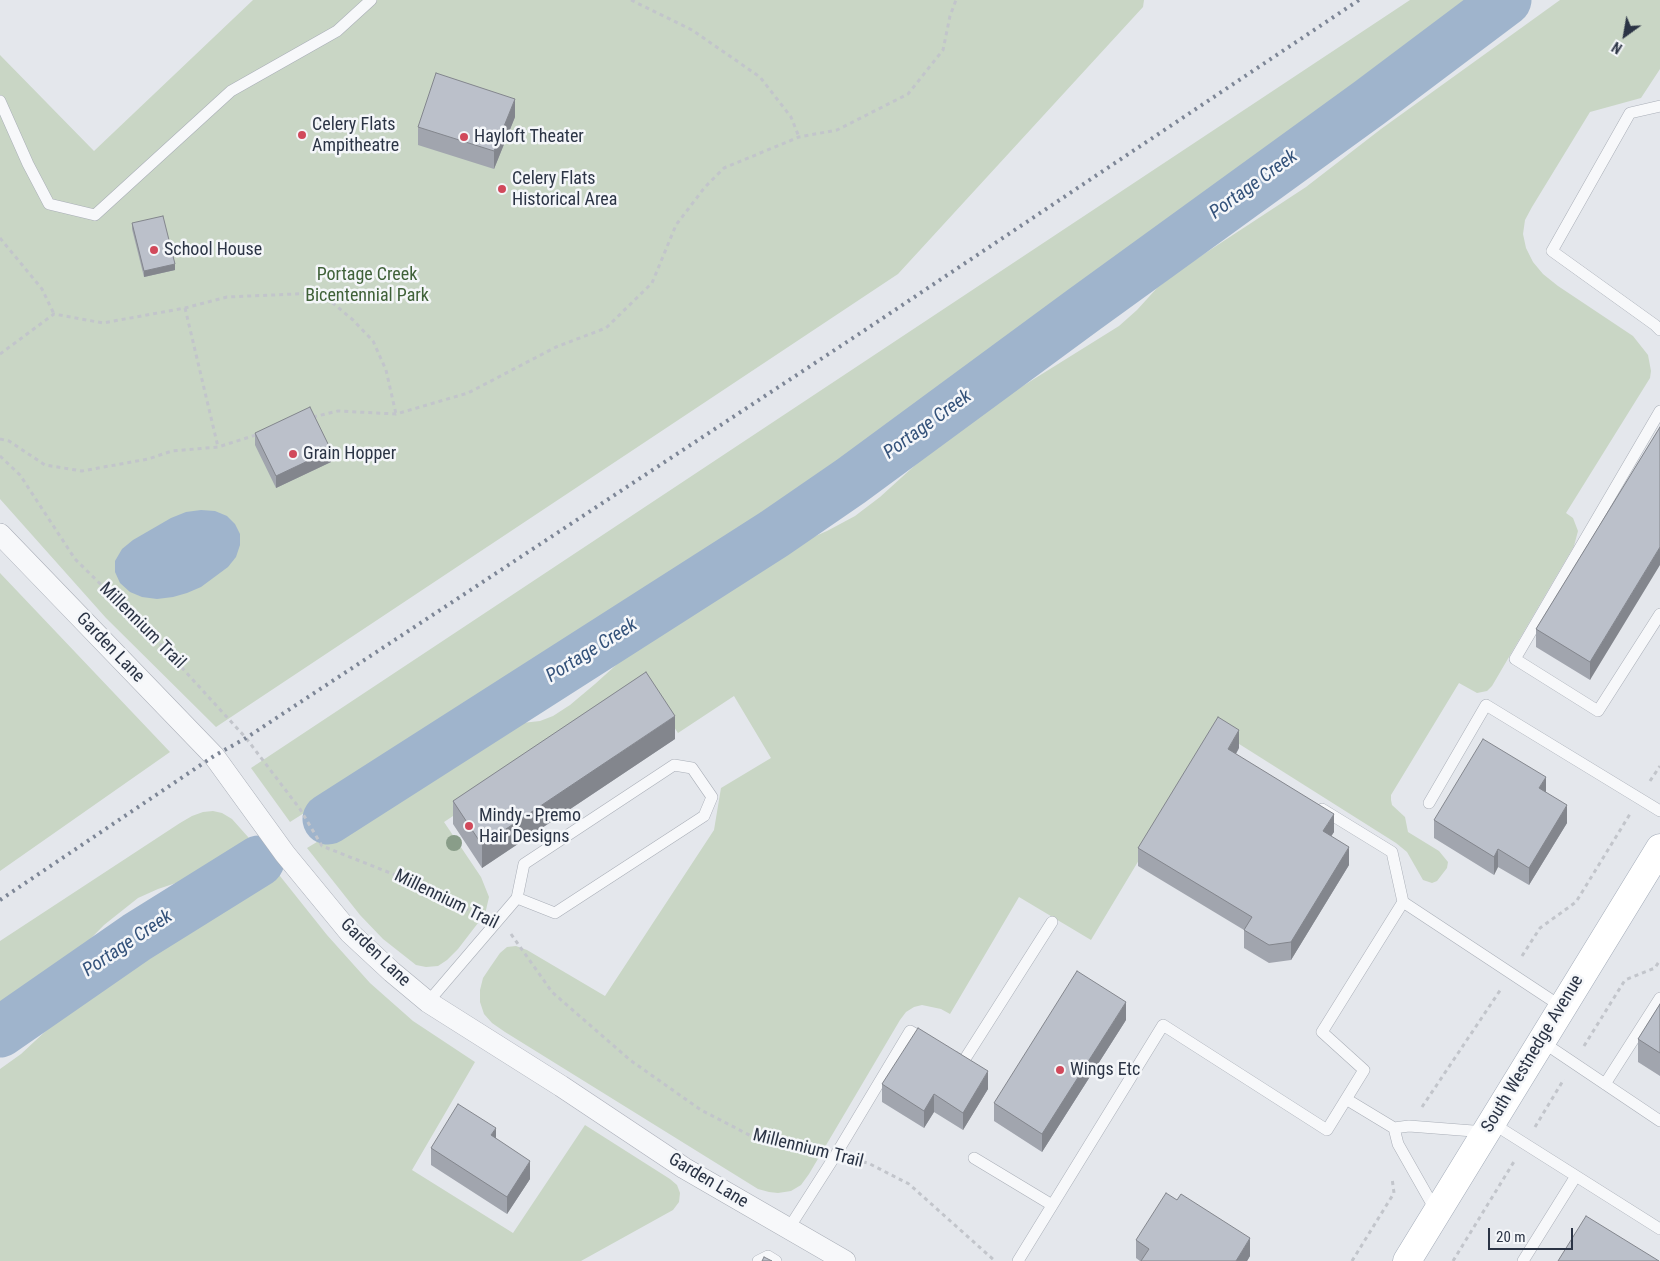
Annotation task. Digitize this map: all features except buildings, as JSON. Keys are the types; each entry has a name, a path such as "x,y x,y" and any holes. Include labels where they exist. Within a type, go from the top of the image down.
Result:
{"main road":[{"name":"South Westnedge Avenue","path":"1407,1261 1660,848"}],"street":[{"name":"Garden Lane","path":"0,534 214,756 285,854 350,933 392,972 428,1002 561,1086 684,1168 845,1261"}],"lane":[{"path":"0,101 28,164 49,204 95,215 231,91 337,31 371,0"},
{"path":"1660,106 1630,114 1552,251 1660,330"},
{"path":"1660,411 1515,659 1598,711 1660,614"},
{"path":"1430,803 1486,705 1660,811"},
{"path":"428,1002 517,898 524,864 674,765 692,768 712,797 704,816 555,913 517,898"},
{"path":"1316,805 1392,852 1403,902 1562,1007"},
{"path":"1018,1261 1164,1025 1328,1130 1364,1070 1322,1032 1403,902"},
{"path":"789,1228 835,1156 910,1031 963,1062 1052,922"},
{"path":"1605,1084 1660,998"},
{"path":"1541,1041 1660,1121"},
{"path":"1346,1099 1394,1128 1409,1126 1489,1127 1525,1144 1660,1229"},
{"path":"1394,1128 1398,1144 1436,1213"},
{"path":"974,1158 1052,1205"},
{"path":"1523,1261 1576,1176"},
{"path":"758,1261 768,1256 776,1261"}],"path":[{"path":"631,0 692,30 760,77 791,117 799,137"},
{"path":"311,417 338,411 396,414 468,394 556,347 606,328 652,283 676,225 705,187 724,168 799,137 838,130 908,94 943,50 950,16 956,0"},
{"path":"0,238 42,288 54,314"},
{"path":"0,354 54,314 103,324 185,308 227,297 318,293 353,320 373,341 386,370 396,414"},
{"path":"185,308 218,447"},
{"path":"0,439 9,441 45,466 82,470 148,459 172,451 218,447 261,433"},
{"name":"Millennium Trail","path":"0,456 20,475 75,559 152,635 246,738 300,809 322,846 436,892 509,932 552,992 630,1060 701,1110 755,1138 868,1163 909,1184 995,1261"},
{"path":"1409,1126 1540,928 1576,902 1660,766"},
{"path":"1453,1261 1625,980 1655,968 1660,960"},
{"path":"1352,1261 1394,1193 1391,1154 1398,1144"}],"green space":[{"name":"Portage Creek Bicentennial Park","path":"253,0 1144,0 1143,7 898,274 216,727 106,618 0,499 0,55 94,151"},
{"path":"1410,0 1483,0 1278,153 1083,292 836,475 290,822 251,768"},
{"path":"1560,0 1660,0 1660,69 1641,98 1590,112 1532,207 1525,220 1523,234 1526,248 1533,262 1543,274 1633,336 1648,355 1651,371 1650,378 1566,513 1573,518 1578,531 1574,546 1492,686 1487,691 1477,693 1459,683 1391,795 1392,805 1405,817 1408,832 1439,851 1448,862 1447,868 1437,881 1432,883 1423,880 1407,852 1396,843 1217,730 1091,940 1019,897 950,1014 941,1009 922,1005 906,1012 809,1174 801,1185 791,1191 778,1193 758,1189 505,1032 492,1023 484,1014 480,1002 483,978 500,953 507,947 516,946 527,950 605,996 714,830 721,788 771,758 734,696 678,733 647,687 444,822 481,877 489,897 486,910 478,923 458,949 438,966 426,967 416,965 383,939 360,915 307,848 409,786 481,739 513,724 540,721 553,716 570,705 595,684 615,666 646,632 668,615 781,551 827,531 855,516 880,497 945,438 973,417 1119,326 1157,288 1181,269 1306,187 1381,129"},
{"path":"0,573 170,752 0,871"},
{"path":"213,811 222,813 232,819 257,847 224,867 158,889 138,898 104,925 65,965 11,998 0,1007 0,941 180,823 203,812"},
{"path":"272,866 327,935 370,983 413,1021 475,1062 412,1170 513,1233 585,1125 677,1185 680,1193 679,1202 673,1210 581,1261 0,1261 0,1069 21,1054 49,1028 76,995 126,953"}],"water":[{"path":"215,511 227,516 235,524 240,534 240,545 236,557 228,567 201,587 173,597 157,599 142,597 130,592 120,583 115,572 115,561 122,549 133,540 171,518 186,512"}],"waterway":[{"name":"Portage Creek","path":"328,819 774,534 851,481 1369,103 1506,0"},
{"name":"Portage Creek","path":"0,1032 137,937 259,861"}],"railway":[{"path":"0,900 214,756 246,738 865,330 1359,0"}],"place":[{"name":"Celery Flats Ampitheatre","path":"302,135"},
{"name":"Hayloft Theater","path":"464,137"},
{"name":"Celery Flats Historical Area","path":"502,189"},
{"name":"School House","path":"154,250"},
{"name":"Grain Hopper","path":"293,454"},
{"name":"Mindy - Premo Hair Designs","path":"469,826"},
{"name":"Wings Etc","path":"1060,1070"}]}
